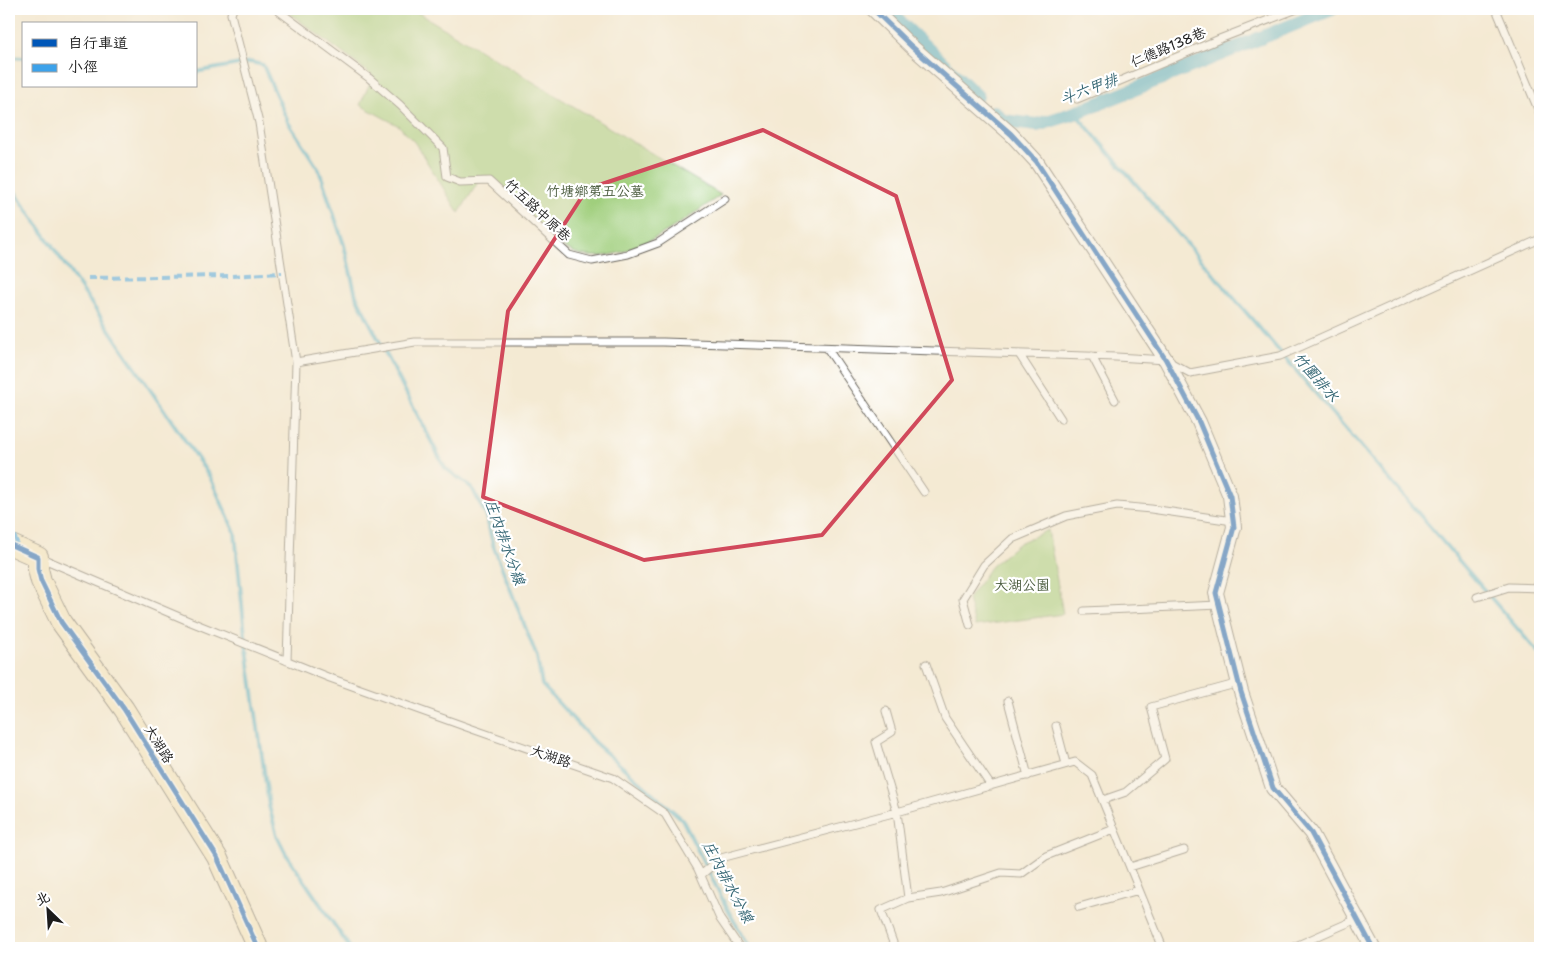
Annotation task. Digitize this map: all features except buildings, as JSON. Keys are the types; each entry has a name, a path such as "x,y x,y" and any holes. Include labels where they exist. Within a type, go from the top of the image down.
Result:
{"street":[{"path":"873,9 911,46 1011,134 1036,161 1166,360 1199,422 1230,496 1234,527 1216,593 1239,683 1274,788 1311,833 1373,948"},
{"path":"9,544 38,557"},
{"name":"大湖路","path":"38,557 41,581 62,622 124,709 217,857 258,948"}],"lane":[{"path":"233,9 231,14 259,123 296,362 287,661"},
{"name":"竹五路中原巷","path":"276,9 369,78 400,105 443,148 447,177 460,182 489,181 569,255 592,261 628,254 658,243 725,199"},
{"name":"仁德路138巷","path":"1077,99 1222,38 1297,9"},
{"path":"1496,9 1540,114"},
{"path":"296,362 415,342 663,342 1166,360 1190,373 1280,356 1540,239"},
{"path":"827,348 924,492"},
{"path":"1018,354 1061,419"},
{"path":"1092,356 1115,400"},
{"path":"970,625 963,599 984,566 1012,539 1066,516 1117,506 1233,521"},
{"name":"大湖路","path":"38,557 287,661 613,778 665,814 700,876 720,919 740,948"},
{"path":"1477,597 1509,586 1540,588"},
{"path":"1084,611 1219,605"},
{"path":"926,664 945,718 991,786"},
{"path":"1103,800 1126,792 1164,759 1151,707 1239,683"},
{"path":"1008,701 1028,776"},
{"path":"886,711 892,732 876,742 897,812 908,898"},
{"path":"1056,726 1066,764"},
{"path":"700,876 721,858 897,812 1075,762 1092,775 1161,948"},
{"path":"895,948 881,910 908,898 941,893 1001,873 1021,874 1046,856 1114,829"},
{"path":"1130,867 1184,850"},
{"path":"1079,908 1139,890"},
{"path":"1291,948 1357,919"}],"highlighted area":[{"path":"763,130 896,196 952,380 822,535 644,560 483,497 508,311 587,189"}],"green space":[{"name":"竹塘鄉第五公墓","path":"284,9 412,9 721,195 669,230 628,250 607,255 587,256 569,250 482,176 459,213 415,143 399,126 360,105 373,76"},
{"name":"大湖公園","path":"1048,530 1063,614 975,626 968,599 991,566 1019,543"}],"waterway":[{"name":"斗六甲排","path":"886,9 977,96"},
{"name":"斗六甲排","path":"994,112 1003,121 1037,125 1075,113 1332,9"},
{"name":"庄內排水分線","path":"9,57 22,58"},
{"name":"庄內排水分線","path":"198,72 250,62 263,65 288,122 319,170 344,245 356,296 445,468 472,488 486,515 493,545 537,657 542,685 595,743 682,819 730,914 750,948"},
{"name":"竹圍排水","path":"1075,113 1540,655"},
{"path":"9,183 210,477 235,533 245,635 269,806 277,836 286,854 350,948"}],"marked path":[{"path":"88,278 230,276 282,273"},
{"path":"9,525 20,549"}],"cycle path":[{"path":"873,9 911,46 1011,134 1036,161 1166,360 1199,422 1230,496 1234,527 1216,593 1241,692 1273,788 1311,833 1373,948"},
{"path":"9,544 38,557 41,581 61,622 124,709 217,857 258,948"}]}
